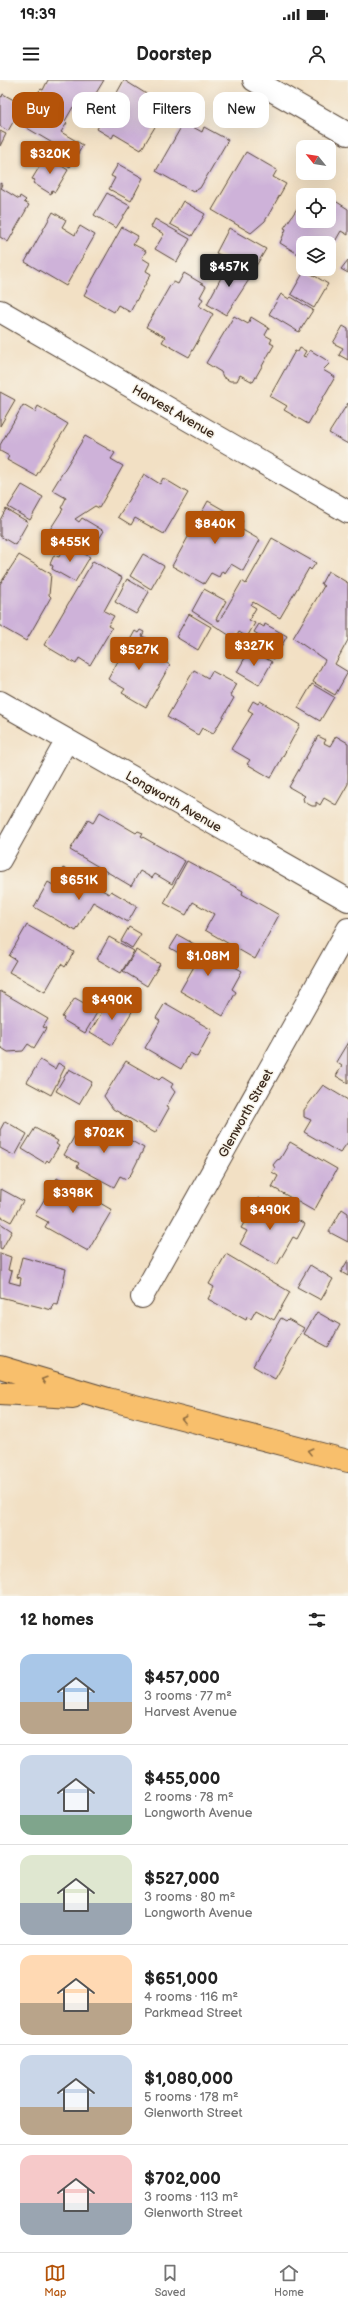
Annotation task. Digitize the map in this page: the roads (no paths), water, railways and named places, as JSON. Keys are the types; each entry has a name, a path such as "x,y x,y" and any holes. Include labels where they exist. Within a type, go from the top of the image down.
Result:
{"highway":[{"path":"0,1367 108,1399 348,1461"},
{"path":"0,1393 108,1399"}],"street":[{"path":"254,80 348,134"},
{"name":"Harvest Avenue","path":"0,311 348,512"},
{"name":"Longworth Avenue","path":"0,702 348,900"},
{"path":"0,860 68,740"},
{"name":"Glenworth Street","path":"142,1297 348,929"}]}
